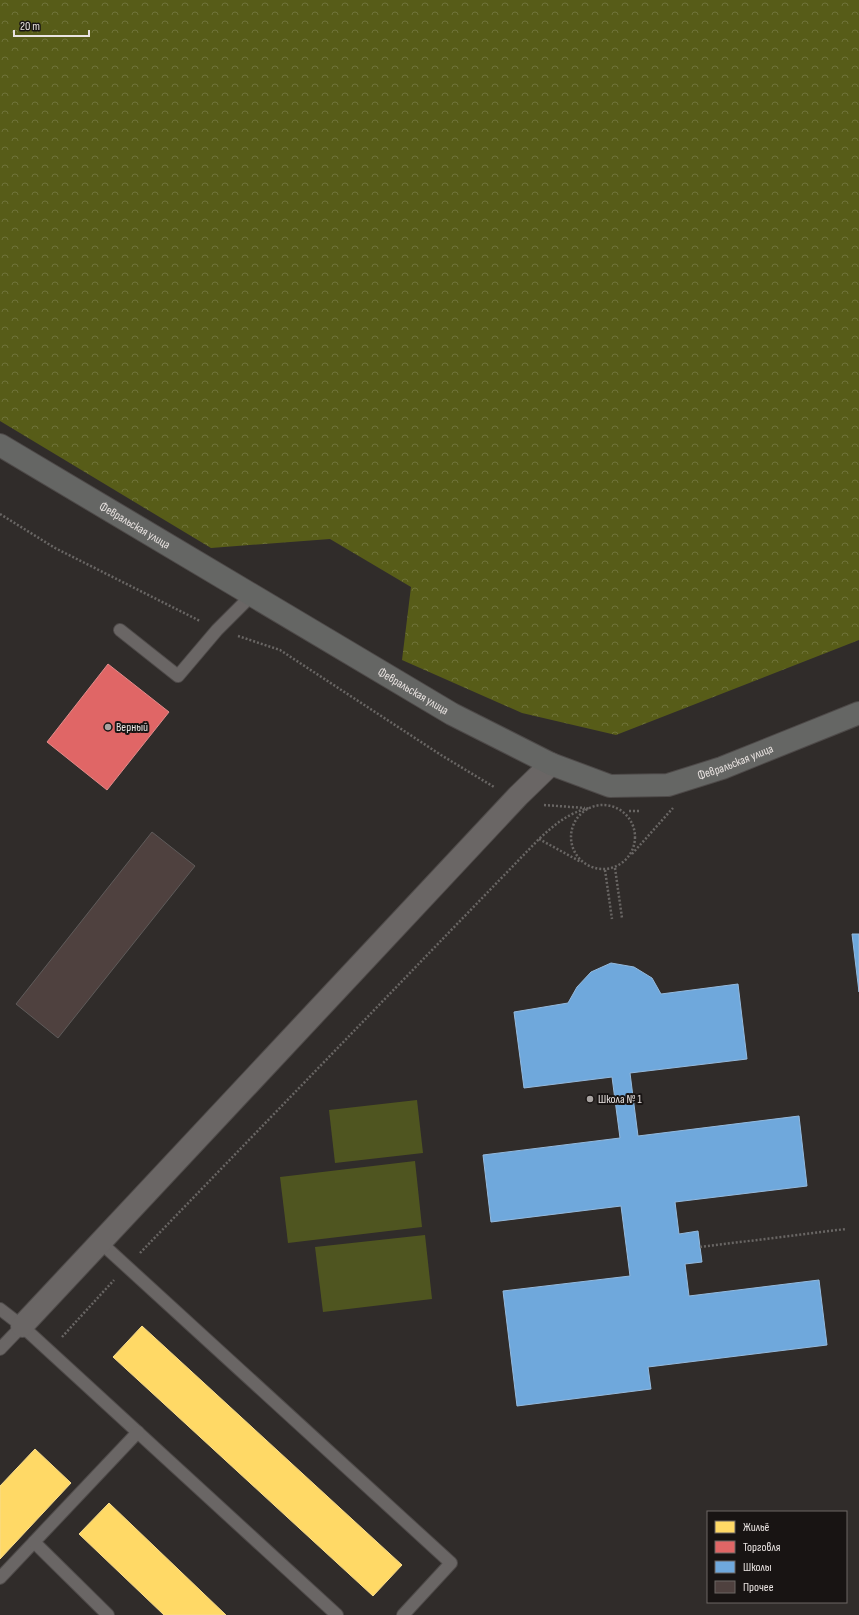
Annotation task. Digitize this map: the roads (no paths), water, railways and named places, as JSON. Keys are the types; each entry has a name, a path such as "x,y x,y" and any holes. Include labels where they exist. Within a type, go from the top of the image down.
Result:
{"main road":[{"name":"Февральская улица","path":"0,445 452,714 551,764 610,786 668,785 722,768 859,713"}],"street":[{"path":"22,1326 518,796 551,764"}],"lane":[{"path":"120,630 178,676 218,630 252,595"},
{"path":"100,1242 452,1563 403,1615"},
{"path":"0,1309 22,1326 337,1615"},
{"path":"0,1349 22,1326"},
{"path":"0,1578 138,1432"},
{"path":"34,1542 108,1615"}],"place":[{"name":"Верный","path":"108,727"},
{"name":"Школа № 1","path":"590,1099"}]}
